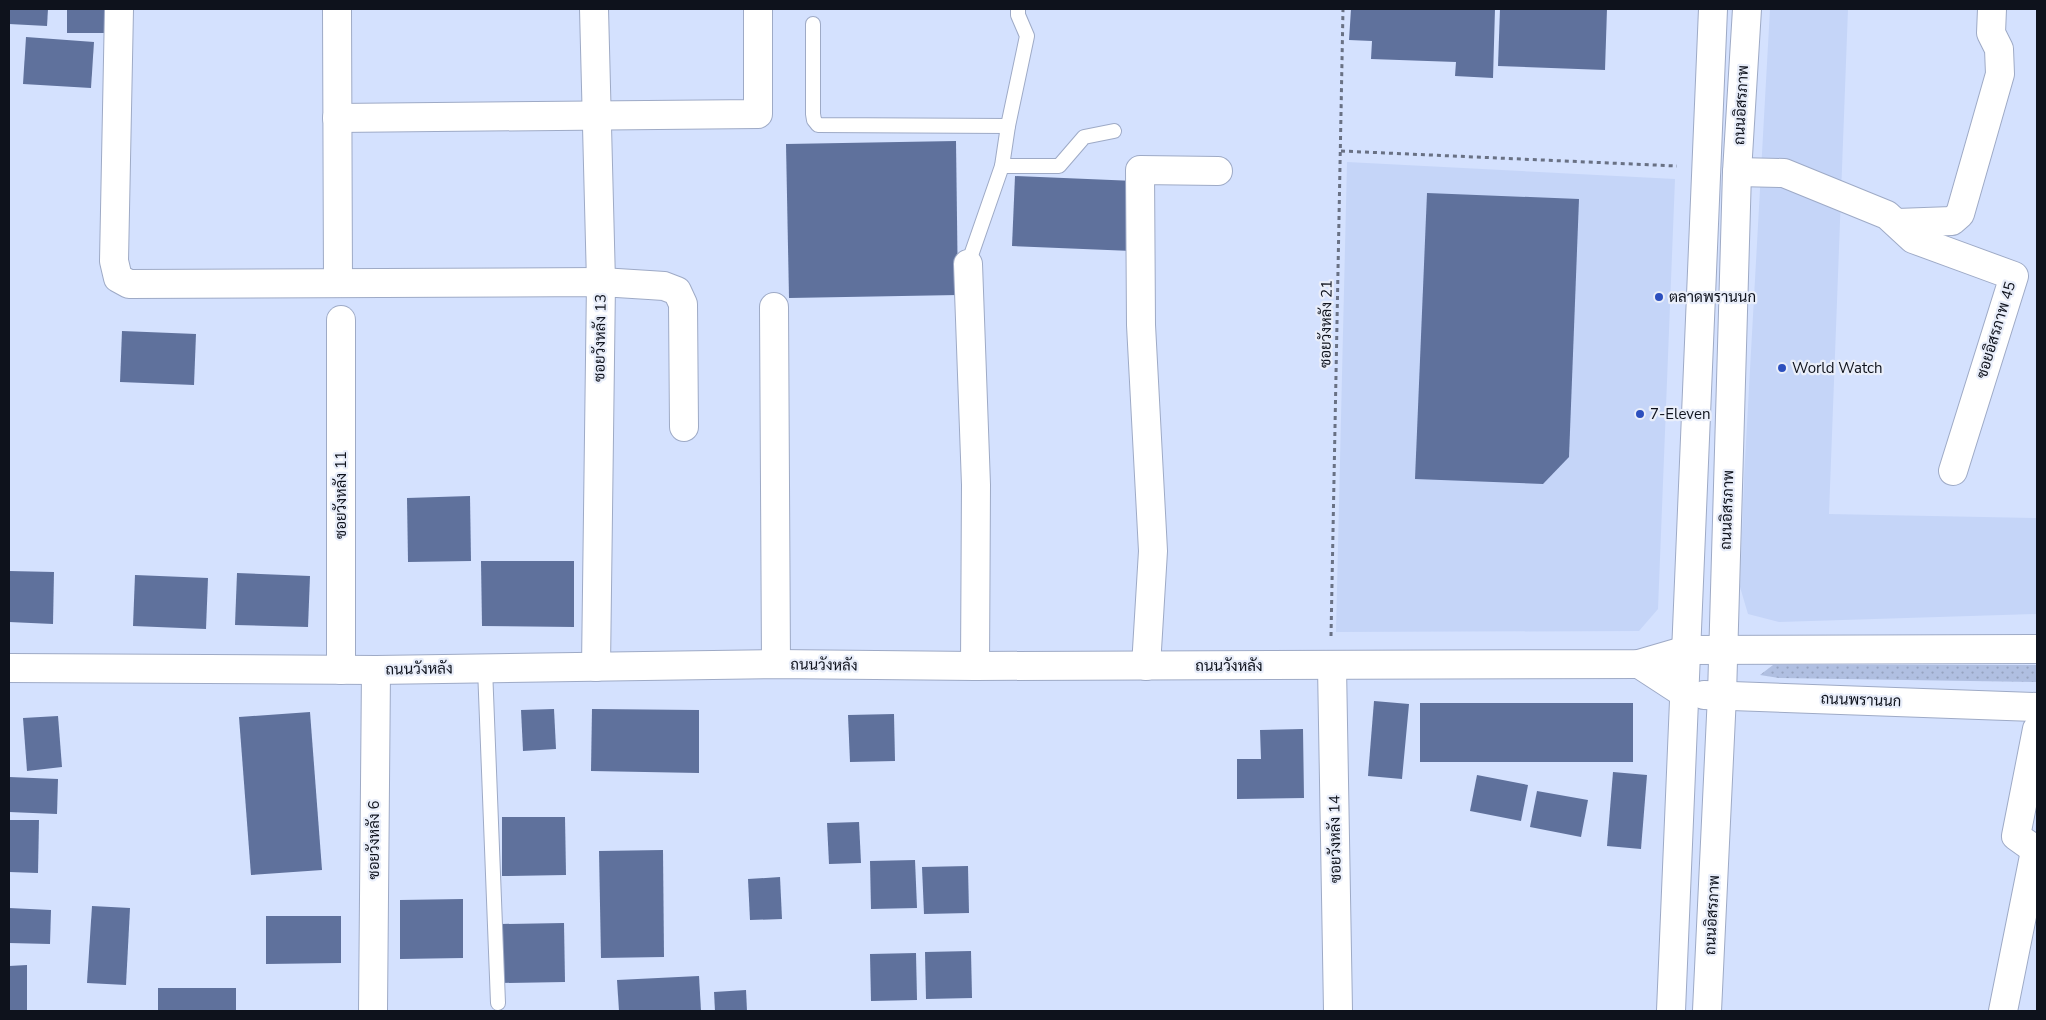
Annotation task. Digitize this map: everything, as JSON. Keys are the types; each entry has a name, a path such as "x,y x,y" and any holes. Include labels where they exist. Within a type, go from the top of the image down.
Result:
{"street":[{"path":"119,9 114,261 118,278 129,284 601,282 664,286 677,291 683,304 684,426"},
{"path":"337,9 338,283"},
{"name":"ซอยวังหลัง 13","path":"594,9 601,282 596,666"},
{"path":"337,118 758,114 758,9"},
{"path":"1671,1011 1713,9"},
{"name":"ถนนอิสรภาพ","path":"1707,1011 1722,695 1737,172 1747,9"},
{"path":"1897,223 1952,221 1960,214 2000,74 1999,49 1991,33 1992,9"},
{"path":"1146,666 1153,551 1141,325 1140,170 1218,171"},
{"name":"ซอยอิสรภาพ 45","path":"1737,172 1784,173 1887,215 1912,239 2014,276 1953,471"},
{"path":"968,264 976,485 975,666"},
{"path":"774,307 776,664"},
{"name":"ซอยวังหลัง 11","path":"341,320 341,670"},
{"path":"1687,650 2037,649"},
{"name":"ถนนวังหลัง","path":"9,668 376,670 776,664 1332,666 1639,664 1687,650"},
{"path":"1639,664 1685,694"},
{"name":"ซอยวังหลัง 14","path":"1332,666 1338,1011"},
{"name":"ซอยวังหลัง 6","path":"373,1011 376,670"},
{"name":"ถนนพรานนก","path":"1685,694 2037,707"},
{"path":"2002,1011 2036,851 2016,836 2037,729"}],"lane":[{"path":"968,264 1002,166 1008,126 1027,36 1018,15 1018,9"},
{"path":"813,24 813,114 814,120 818,125 1008,126"},
{"path":"1002,166 1059,166 1084,137 1114,131"},
{"path":"485,668 498,1002"}],"path":[{"name":"ซอยวังหลัง 21","path":"1330,639 1343,9"},
{"path":"1340,151 1707,167"}],"shaded area":[{"path":"1770,9 1848,9 1829,514 2037,518 2037,614 1779,622 1748,614 1740,587 1744,478"},
{"name":"ตลาดพรานนก","path":"1347,162 1675,179 1658,609 1639,631 1336,632"},
{"path":"1773,665 2037,665 2037,682 1779,678 1760,675"}],"building":[{"path":"9,9 48,9 47,26 9,24"},
{"path":"67,9 105,9 105,33 67,33"},
{"path":"1351,9 1495,9 1493,78 1455,76 1456,62 1371,59 1372,41 1349,40"},
{"path":"1500,9 1607,9 1605,70 1498,66"},
{"path":"26,37 94,42 91,88 23,84"},
{"path":"956,141 958,295 789,298 786,144"},
{"path":"1015,176 1135,181 1132,251 1012,246"},
{"path":"1427,193 1579,199 1569,457 1543,484 1415,479"},
{"path":"122,331 196,334 194,385 120,382"},
{"path":"470,496 471,561 408,562 407,498"},
{"path":"481,561 574,561 574,627 482,626"},
{"path":"9,571 54,572 53,624 9,622"},
{"path":"237,573 310,576 308,627 235,625"},
{"path":"135,575 208,578 206,629 133,626"},
{"path":"1374,701 1409,704 1402,779 1368,776"},
{"path":"1420,703 1633,703 1633,762 1420,762"},
{"path":"554,709 556,749 523,751 521,710"},
{"path":"592,709 699,710 699,773 591,771"},
{"path":"310,712 322,870 251,875 239,717"},
{"path":"894,714 895,761 850,762 848,715"},
{"path":"58,716 62,767 27,771 23,718"},
{"path":"1303,729 1304,798 1237,799 1237,759 1261,759 1260,730"},
{"path":"1613,772 1647,775 1641,849 1607,846"},
{"path":"1477,775 1528,785 1521,821 1470,811"},
{"path":"9,777 58,779 57,814 9,812"},
{"path":"1537,791 1588,800 1581,837 1530,827"},
{"path":"502,817 565,817 566,875 502,876"},
{"path":"9,820 39,820 38,873 9,872"},
{"path":"859,822 861,863 829,864 827,823"},
{"path":"663,850 664,957 601,958 599,851"},
{"path":"915,860 917,908 871,909 870,861"},
{"path":"968,866 969,913 924,914 922,867"},
{"path":"780,877 782,919 750,920 748,879"},
{"path":"463,899 463,958 400,959 400,900"},
{"path":"92,906 130,908 126,985 87,983"},
{"path":"9,908 51,910 50,944 9,943"},
{"path":"266,916 341,916 341,963 266,964"},
{"path":"564,923 565,982 502,983 501,924"},
{"path":"971,951 972,998 926,999 925,952"},
{"path":"916,953 917,1000 871,1001 870,954"},
{"path":"27,965 27,1011 9,1011 9,966"},
{"path":"699,976 701,1011 619,1011 617,980"},
{"path":"158,988 236,988 236,1011 158,1011"},
{"path":"746,990 747,1011 715,1011 714,992"}],"place":[{"name":"ตลาดพรานนก","path":"1659,297"},
{"name":"World Watch","path":"1782,368"},
{"name":"7-Eleven","path":"1640,414"}]}
